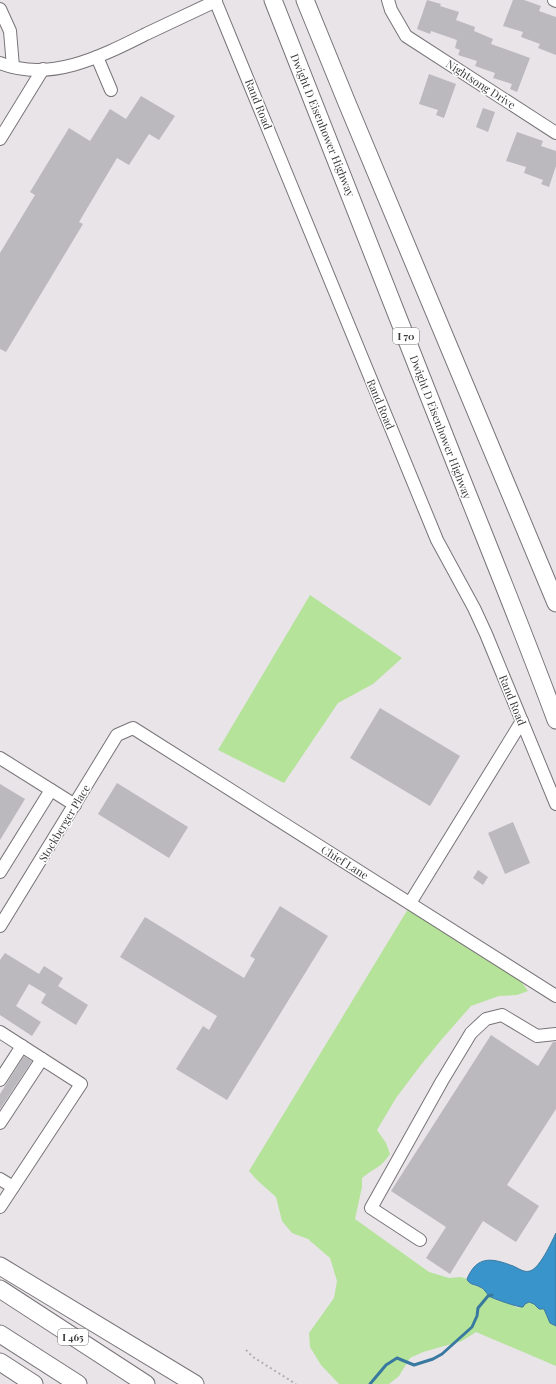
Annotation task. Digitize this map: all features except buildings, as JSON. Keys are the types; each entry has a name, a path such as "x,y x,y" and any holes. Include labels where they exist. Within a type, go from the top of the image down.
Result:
{"highway":[{"name":"Dwight D Eisenhower Highway","path":"273,0 494,563 539,672 556,720"},
{"path":"305,0 556,603"},
{"path":"501,470 556,581"},
{"path":"0,1266 195,1384"},
{"name":"I 465","path":"0,1289 146,1384"},
{"path":"0,1334 78,1384"},
{"path":"0,1362 34,1384"},
{"path":"0,1374 14,1384"}],"street":[{"name":"Nightsong Drive","path":"388,0 391,10 406,36 556,133"},
{"path":"0,63 13,67 43,69 71,66 97,57 215,1"},
{"name":"Rand Road","path":"215,1 437,540 474,608 556,804"},
{"path":"0,9 10,30 13,67"},
{"path":"97,57 111,90"},
{"path":"0,139 43,69"},
{"path":"410,903 522,721"},
{"name":"Chief Lane","path":"133,728 556,996"},
{"name":"Stockberger Place","path":"0,926 117,735 133,728"},
{"path":"0,758 75,805"},
{"path":"0,872 51,790"},
{"path":"420,1240 371,1208 442,1081 471,1033 486,1019 502,1015 537,1036 556,1034"},
{"path":"0,1032 81,1084 0,1208"},
{"path":"0,1080 22,1046"},
{"path":"0,1123 42,1059"},
{"path":"0,1179 13,1187"}],"path":[{"path":"246,1350 253,1357 296,1384"}],"green space":[{"path":"310,595 402,658 373,684 338,703 284,783 218,750"},
{"path":"408,909 520,980 528,991 517,995 499,996 471,1006 420,1066 396,1098 377,1130 386,1143 390,1154 381,1165 362,1178 362,1187 355,1219 429,1272 449,1278 461,1277 467,1279 468,1282 480,1287 496,1300 507,1302 518,1308 529,1302 534,1304 539,1309 545,1309 550,1323 556,1326 556,1366 476,1332 462,1341 423,1352 410,1358 399,1376 389,1384 339,1384 321,1365 310,1347 309,1333 334,1298 337,1281 330,1258 308,1239 292,1233 282,1221 276,1197 249,1171"}],"water":[{"path":"556,1233 556,1326 550,1323 544,1309 539,1309 534,1304 529,1302 521,1307 500,1301 489,1296 483,1289 468,1281 467,1279 475,1266 486,1260 498,1261 523,1271 530,1271 534,1269 548,1249"}],"waterway":[{"path":"370,1384 386,1365 397,1358 414,1365 433,1359 442,1354 472,1327 477,1316 478,1308 488,1296 492,1295"}]}
